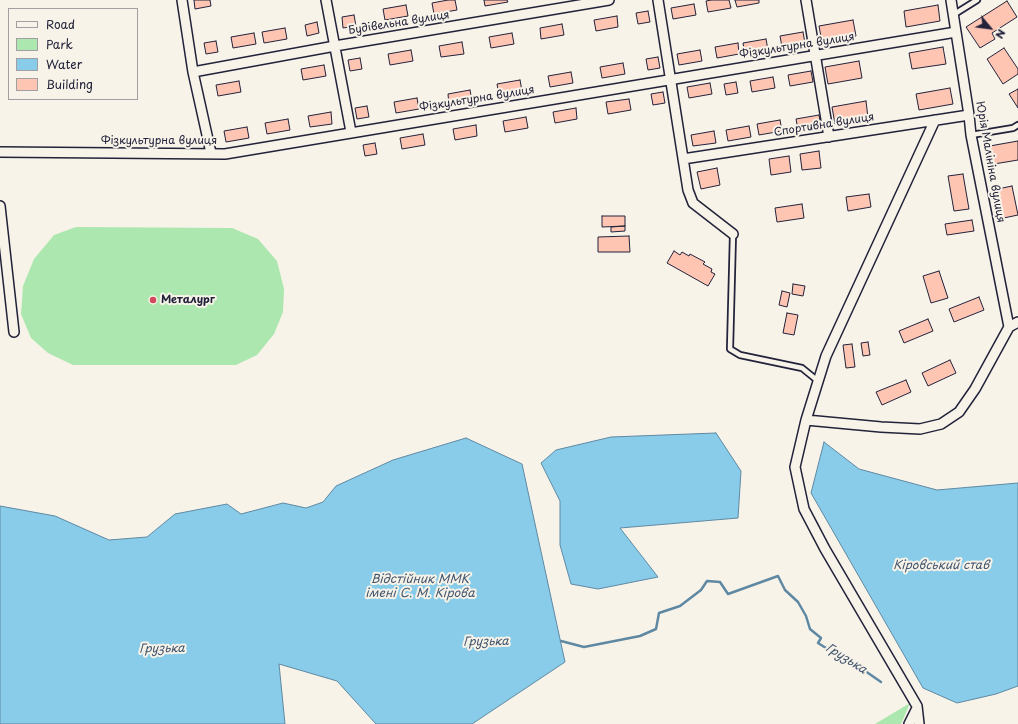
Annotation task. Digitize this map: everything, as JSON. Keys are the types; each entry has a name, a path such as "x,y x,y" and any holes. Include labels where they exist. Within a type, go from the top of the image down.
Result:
{"street":[{"path":"182,0 193,72 210,153"},
{"path":"326,0 351,132"},
{"name":"Будівельна вулиця","path":"193,72 335,46 609,0"},
{"path":"658,0 688,190 692,203 733,234"},
{"path":"806,0 829,137"},
{"name":"Юрія Малініна вулиця","path":"951,0 971,135 1009,327"},
{"name":"Фiзкультурна вулиця","path":"0,152 225,154 956,32"},
{"name":"Спортивна вулиця","path":"683,159 969,115"},
{"path":"919,724 917,706 825,549 804,509 795,467 806,420 826,356 935,120"},
{"path":"0,206 14,332"},
{"path":"806,420 920,429 941,424 959,412 975,389 1009,327 1018,322"},
{"path":"909,724 917,706"}],"lane":[{"path":"953,15 977,0"},
{"path":"971,135 1013,128 1018,125"},
{"path":"733,234 730,349 740,355 802,368 818,381"}],"green space":[{"name":"Металург","path":"76,227 232,228 258,239 277,261 284,289 283,312 274,334 257,355 236,365 73,365 48,353 31,338 21,314 23,286 34,259 54,235"},
{"path":"910,703 901,724 875,724"}],"water":[{"path":"716,433 741,471 738,518 620,528 658,577 598,589 571,584 560,545 560,501 541,463 556,450 611,437"},
{"name":"Відстійник ММК імені С. М. Кірова","path":"466,438 522,464 565,662 472,724 376,724 337,681 279,664 285,724 0,724 0,506 55,516 109,540 147,537 175,514 227,504 241,514 283,503 306,508 323,502 336,486 393,460"},
{"name":"Кіровський став","path":"824,442 859,469 937,490 1018,483 1018,686 996,694 957,703 923,688 811,493"}],"building":[{"path":"194,0 210,0 211,6 195,9"},
{"path":"455,0 457,10 434,14 432,3"},
{"path":"484,0 507,0 508,2 485,6"},
{"path":"729,0 731,8 708,12 706,1"},
{"path":"735,0 759,0 759,3 737,7"},
{"path":"1007,1 1017,17 992,33 995,39 980,48 966,27"},
{"path":"694,4 696,15 673,19 671,8"},
{"path":"406,5 408,16 385,20 383,9"},
{"path":"938,5 940,21 906,27 904,11"},
{"path":"648,11 650,22 638,24 636,13"},
{"path":"354,15 356,26 343,28 342,17"},
{"path":"617,16 618,27 596,31 594,20"},
{"path":"853,20 856,36 822,42 819,26"},
{"path":"317,22 319,33 307,36 305,25"},
{"path":"562,24 564,35 541,39 540,28"},
{"path":"285,28 287,39 264,43 262,32"},
{"path":"803,32 805,43 782,47 780,36"},
{"path":"254,33 256,44 233,48 231,37"},
{"path":"512,33 514,44 491,48 489,37"},
{"path":"766,39 768,50 745,54 743,43"},
{"path":"216,41 218,52 206,54 204,43"},
{"path":"462,42 464,54 441,57 439,46"},
{"path":"738,43 739,54 717,58 715,47"},
{"path":"943,47 946,64 912,69 909,53"},
{"path":"1004,48 1018,69 1018,74 1003,84 987,59"},
{"path":"411,50 413,61 390,65 388,54"},
{"path":"700,50 702,61 679,65 677,54"},
{"path":"658,57 660,68 648,70 646,59"},
{"path":"360,58 362,69 350,71 348,60"},
{"path":"859,61 862,78 828,84 825,67"},
{"path":"623,63 625,74 602,78 600,67"},
{"path":"324,65 326,76 303,80 301,69"},
{"path":"811,71 813,82 790,86 788,75"},
{"path":"571,72 573,83 550,87 548,76"},
{"path":"773,77 775,88 752,92 750,81"},
{"path":"520,80 522,91 499,95 497,84"},
{"path":"239,81 241,92 218,96 216,85"},
{"path":"736,82 738,93 726,95 724,84"},
{"path":"710,83 712,94 689,98 687,87"},
{"path":"950,88 953,104 919,110 916,94"},
{"path":"1018,89 1018,108 1009,94"},
{"path":"470,90 472,101 449,105 448,94"},
{"path":"663,92 665,103 653,105 651,94"},
{"path":"417,98 419,109 396,113 394,102"},
{"path":"629,99 631,110 608,114 606,102"},
{"path":"866,101 868,118 835,124 832,107"},
{"path":"367,106 369,117 357,119 355,108"},
{"path":"576,108 577,119 555,123 553,112"},
{"path":"331,112 332,124 310,127 308,116"},
{"path":"819,115 821,126 798,130 796,119"},
{"path":"526,117 528,128 505,132 503,121"},
{"path":"288,119 290,130 267,134 265,123"},
{"path":"780,120 782,131 759,135 757,124"},
{"path":"476,125 477,136 455,140 453,129"},
{"path":"749,126 751,137 728,141 726,130"},
{"path":"247,127 249,138 226,142 224,131"},
{"path":"714,131 716,143 693,146 691,135"},
{"path":"423,134 425,145 402,149 400,138"},
{"path":"1018,141 1018,160 988,165 984,147"},
{"path":"375,143 377,154 365,156 363,145"},
{"path":"819,151 821,168 802,170 800,154"},
{"path":"789,156 791,172 771,175 769,159"},
{"path":"717,168 720,185 701,189 697,172"},
{"path":"963,174 969,209 954,211 948,176"},
{"path":"1012,186 1018,215 999,219 993,190"},
{"path":"869,194 871,207 848,211 846,197"},
{"path":"802,204 804,218 777,222 775,208"},
{"path":"602,216 625,216 625,226 602,227"},
{"path":"972,220 974,231 947,235 945,224"},
{"path":"625,226 625,231 611,232 611,227"},
{"path":"629,236 630,252 598,252 598,237"},
{"path":"674,251 680,255 682,252 689,256 690,254 705,262 703,264 712,269 711,272 715,274 708,286 667,263"},
{"path":"939,271 948,298 931,303 923,276"},
{"path":"793,284 805,286 803,296 792,294"},
{"path":"782,291 790,293 787,307 779,305"},
{"path":"979,297 984,310 954,322 949,309"},
{"path":"787,313 798,315 794,335 783,333"},
{"path":"928,319 933,331 904,343 899,331"},
{"path":"868,342 870,355 863,356 861,343"},
{"path":"852,344 855,367 846,368 843,345"},
{"path":"950,360 956,373 928,386 922,373"},
{"path":"906,380 911,392 882,405 876,392"}],"waterway":[{"name":"Грузька","path":"561,641 584,647 640,636 656,629 659,613 680,606 701,590 707,581 720,582 728,594 778,576 785,590 798,602 806,616 810,629 821,638 818,643 826,648 838,652 881,682"}],"place":[{"name":"Металург","path":"153,300"}]}
